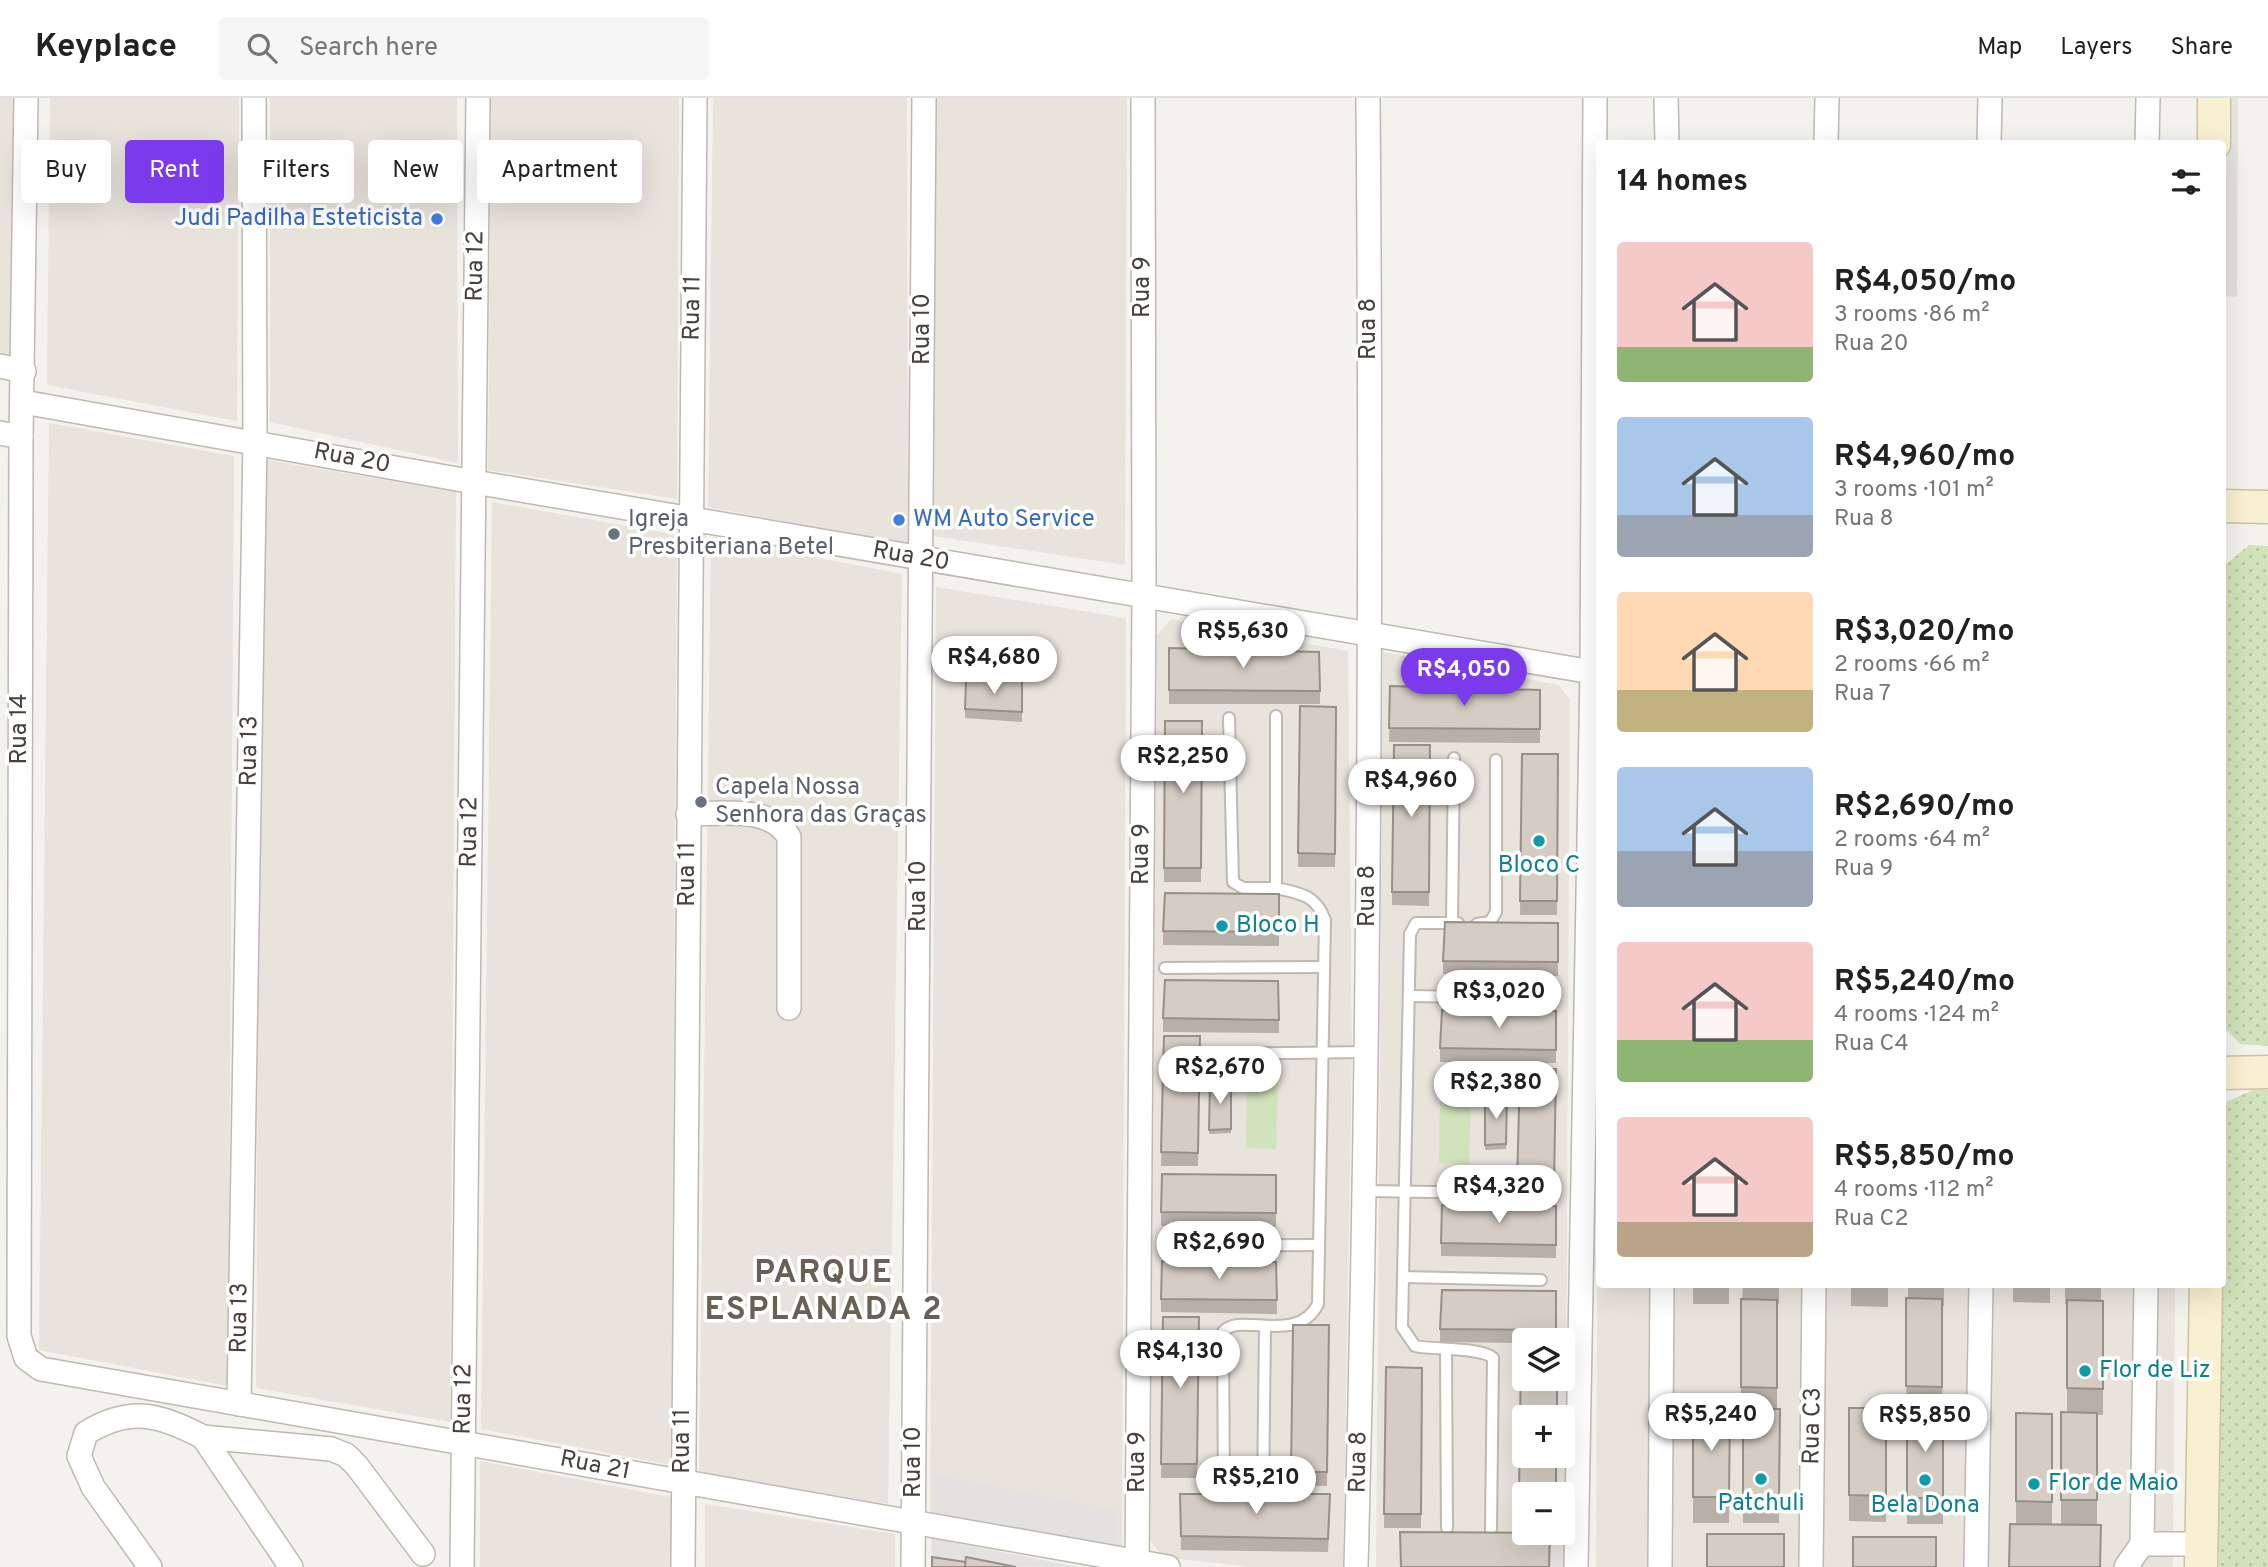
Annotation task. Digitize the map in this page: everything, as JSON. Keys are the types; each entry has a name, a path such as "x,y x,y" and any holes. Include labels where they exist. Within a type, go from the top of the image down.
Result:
{"street":[{"name":"Rua 14","path":"26,98 23,402 11,435 19,1336 26,1358"},
{"name":"Rua 13","path":"239,1404 256,441 254,98"},
{"name":"Rua 12","path":"462,1567 478,98"},
{"name":"Rua 11","path":"683,1567 695,98"},
{"name":"Rua 10","path":"913,1567 924,98"},
{"name":"Rua 9","path":"1137,1564 1144,596 1143,98"},
{"name":"Rua 8","path":"1356,1567 1366,1191 1370,635 1368,98"},
{"path":"1576,1567 1595,780 1592,672 1595,98"},
{"path":"1666,98 1667,140"},
{"path":"1826,98 1826,140"},
{"path":"1989,140 1990,98"},
{"path":"2147,140 2148,98"},
{"path":"2214,98 2214,140"},
{"path":"0,366 24,370"},
{"name":"Rua 20","path":"23,402 256,441 474,482 1592,672"},
{"path":"2226,506 2268,507"},
{"path":"688,814 768,817 783,826 789,837 789,1008"},
{"path":"2226,1073 2268,1072"},
{"path":"1660,1567 1662,1288"},
{"name":"Rua C3","path":"1811,1567 1814,1288"},
{"path":"1976,1567 1981,1288"},
{"path":"2126,1567 2142,1545 2146,1288"},
{"path":"2142,1545 2201,1556 2206,1288"},
{"name":"Rua 21","path":"26,1358 41,1368 463,1441 1137,1564 1168,1567"},
{"path":"150,1567 93,1487 79,1456 86,1433 109,1419 135,1415 177,1423 203,1437 331,1449 346,1455 358,1466 423,1554"},
{"path":"203,1437 290,1567"}],"lane":[{"path":"1276,716 1276,888"},
{"path":"1224,1493 1223,1332 1230,1326 1283,1326 1312,1315 1318,1304 1325,919 1320,905 1309,896 1276,888 1243,888 1233,882 1229,718"},
{"path":"1452,923 1454,758"},
{"path":"1491,1529 1493,1358 1482,1352 1446,1351 1415,1346 1402,1327 1412,928 1423,922 1483,924 1494,918 1496,760"},
{"path":"1165,968 1324,967"},
{"path":"1410,996 1543,998"},
{"path":"1218,1054 1367,1052"},
{"path":"1366,1191 1500,1193"},
{"path":"1168,1246 1319,1245"},
{"path":"1403,1277 1541,1280"},
{"path":"1263,1495 1265,1326"},
{"path":"1446,1351 1447,1528"}],"shaded area":[{"path":"0,98 13,98 14,355 0,352"},
{"path":"50,98 239,98 237,421 47,385 49,203 111,203 111,140 50,140"},
{"path":"270,98 457,98 457,140 368,140 368,203 457,203 458,463 270,422 270,203 354,203 354,140 270,140"},
{"path":"491,98 679,98 677,499 488,470 490,203 642,203 642,140 491,140"},
{"path":"713,98 907,98 908,545 708,507"},
{"path":"936,98 1127,98 1125,565 933,536"},
{"path":"2223,98 2238,98 2237,297 2226,296 2226,140 2223,140"},
{"path":"49,423 234,456 228,1386 39,1350"},
{"path":"261,459 456,492 450,1422 256,1388"},
{"path":"492,502 677,535 671,1465 481,1429"},
{"path":"711,537 902,574 888,1504 699,1472"},
{"path":"936,587 1126,618 1122,1547 930,1517"},
{"path":"1171,619 1348,651 1352,1052 1343,1567 1251,1567 1163,1557 1150,1540 1157,635"},
{"path":"1383,652 1559,685 1570,700 1566,1328 1512,1328 1512,1391 1566,1391 1566,1405 1512,1405 1512,1468 1566,1468 1565,1482 1512,1482 1512,1545 1565,1545 1565,1567 1376,1567"},
{"path":"1597,1288 2175,1288 2173,1567 1596,1567"},
{"path":"480,1461 671,1497 672,1567 480,1567"},
{"path":"937,1475 1118,1511 1116,1550 936,1516"},
{"path":"705,1504 895,1534 895,1567 705,1567"},
{"path":"931,1538 1078,1567 932,1566"}],"green space":[{"path":"2249,545 2268,546 2268,1046 2240,1044 2226,1029 2226,564"},
{"path":"1247,1081 1278,1082 1276,1149 1246,1148"},
{"path":"2255,1089 2268,1090 2268,1567 2219,1567 2217,1288 2226,1288 2226,1102"},
{"path":"1440,1096 1471,1097 1469,1164 1439,1163"}],"building":[{"path":"1169,648 1319,652 1320,691 1169,690"},
{"path":"966,681 1022,681 1022,712 965,709"},
{"path":"1390,686 1540,690 1540,729 1389,728"},
{"path":"1300,706 1336,707 1335,854 1298,853"},
{"path":"1165,721 1202,721 1201,868 1164,868"},
{"path":"1394,745 1430,745 1429,892 1392,892"},
{"name":"Bloco C","path":"1522,754 1558,754 1557,901 1520,901"},
{"name":"Bloco H","path":"1165,893 1279,894 1279,932 1163,931"},
{"path":"1445,922 1558,923 1558,962 1443,961"},
{"path":"1165,980 1278,981 1279,1020 1163,1018"},
{"path":"1442,1010 1556,1011 1556,1050 1440,1048"},
{"path":"1164,1036 1200,1036 1198,1153 1161,1152"},
{"path":"1520,1069 1556,1069 1554,1185 1517,1185"},
{"path":"1210,1082 1231,1082 1231,1129 1209,1130"},
{"path":"1485,1097 1507,1097 1506,1144 1485,1145"},
{"path":"1162,1174 1276,1175 1276,1213 1161,1212"},
{"path":"1442,1205 1556,1206 1556,1245 1441,1243"},
{"path":"1162,1261 1276,1262 1277,1300 1161,1299"},
{"path":"1442,1290 1556,1291 1556,1328 1440,1329"},
{"path":"1906,1298 1942,1299 1942,1387 1906,1386"},
{"path":"1741,1299 1777,1300 1777,1388 1741,1387"},
{"name":"Flor de Liz","path":"2067,1300 2103,1301 2103,1389 2067,1388"},
{"path":"1163,1317 1199,1317 1197,1464 1161,1464"},
{"path":"1293,1325 1329,1325 1327,1472 1291,1472"},
{"path":"1386,1367 1422,1368 1421,1514 1384,1514"},
{"path":"1520,1391 1557,1391 1557,1405 1520,1405"},
{"path":"1849,1408 1886,1408 1886,1496 1849,1495"},
{"path":"1693,1409 1730,1409 1729,1497 1693,1497"},
{"name":"Patchuli","path":"1743,1409 1780,1409 1779,1497 1743,1497"},
{"name":"Bela Dona","path":"1907,1410 1943,1411 1943,1498 1907,1498"},
{"path":"2061,1412 2097,1413 2097,1500 2061,1500"},
{"name":"Flor de Maio","path":"2016,1413 2052,1414 2052,1502 2016,1501"},
{"path":"1519,1468 1556,1468 1556,1482 1519,1482"},
{"path":"1180,1494 1330,1494 1328,1539 1181,1536"},
{"path":"2010,1524 2101,1525 2100,1567 2009,1567"},
{"path":"1400,1532 1512,1533 1512,1545 1550,1545 1549,1567 1401,1567"},
{"path":"1707,1534 1784,1534 1784,1567 1707,1567"},
{"path":"1853,1537 1936,1537 1936,1567 1853,1567"},
{"path":"932,1557 966,1562 965,1567 932,1567"},
{"path":"966,1557 1016,1567 965,1567"}],"place":[{"name":"Judi Padilha Esteticista","path":"437,219"},
{"name":"WM Auto Service","path":"899,520"},
{"name":"Igreja Presbiteriana Betel","path":"614,534"},
{"name":"Capela Nossa Senhora das Graças","path":"701,802"},
{"name":"Bloco C","path":"1539,841"},
{"name":"Bloco H","path":"1222,926"},
{"name":"Flor de Liz","path":"2085,1371"},
{"name":"Patchuli","path":"1761,1479"},
{"name":"Bela Dona","path":"1925,1480"},
{"name":"Flor de Maio","path":"2034,1484"}],"district":[{"name":"PARQUE ESPLANADA 2","path":"824,1292"}]}
